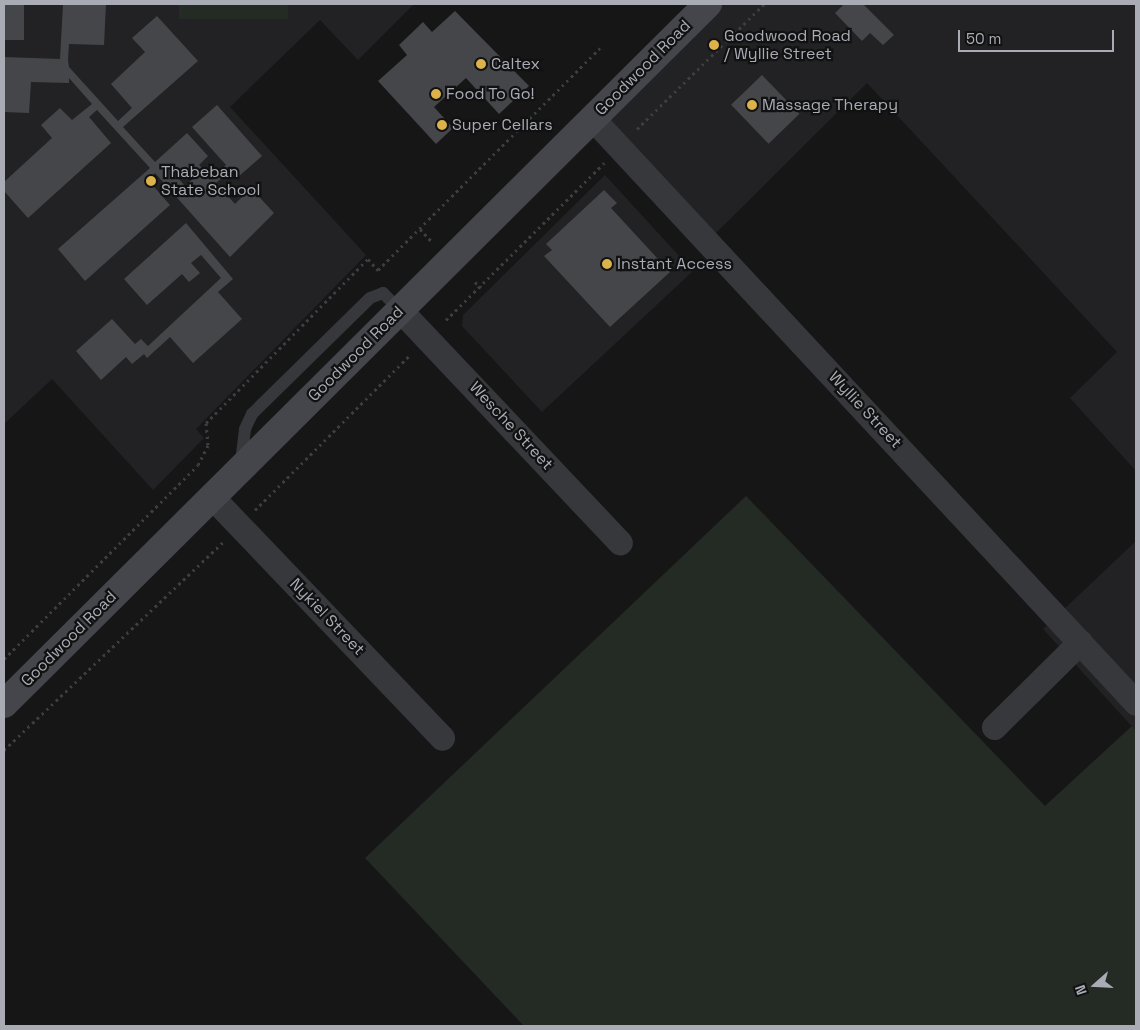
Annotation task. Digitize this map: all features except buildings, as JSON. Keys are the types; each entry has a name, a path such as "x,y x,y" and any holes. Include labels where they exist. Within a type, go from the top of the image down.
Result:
{"main road":[{"name":"Goodwood Road","path":"4,704 708,4"}],"street":[{"name":"Wyllie Street","path":"592,118 1136,703"},
{"name":"Wesche Street","path":"400,310 620,543"},
{"name":"Nykiel Street","path":"212,497 442,738"},
{"path":"994,727 1080,642"}],"path":[{"path":"637,129 764,4"},
{"path":"4,659 198,465 208,445 206,423 368,259 378,270 600,48"},
{"path":"446,320 611,156"},
{"path":"420,229 438,248"},
{"path":"475,282 481,287"},
{"path":"255,510 412,354"},
{"path":"4,750 222,542"}],"shaded area":[{"name":"Thabeban State School","path":"4,4 414,4 358,60 320,20 230,107 366,255 196,429 204,438 153,490 52,379 4,424"},
{"path":"179,4 288,4 288,19 179,19"},
{"path":"708,4 1136,4 1136,471 1070,398 1117,352 867,83 706,243 589,119"},
{"path":"605,175 693,271 542,412 462,326 463,315"},
{"path":"746,496 1045,806 1132,726 1136,731 1136,1026 524,1026 365,858"},
{"path":"1136,541 1136,731 1043,629"}],"place":[{"name":"Goodwood Road / Wyllie Street","path":"714,45"},
{"name":"Caltex","path":"481,64"},
{"name":"Food To Go!","path":"436,94"},
{"name":"Massage Therapy","path":"752,105"},
{"name":"Super Cellars","path":"442,125"},
{"name":"Thabeban State School","path":"151,181"},
{"name":"Instant Access","path":"607,264"}]}
